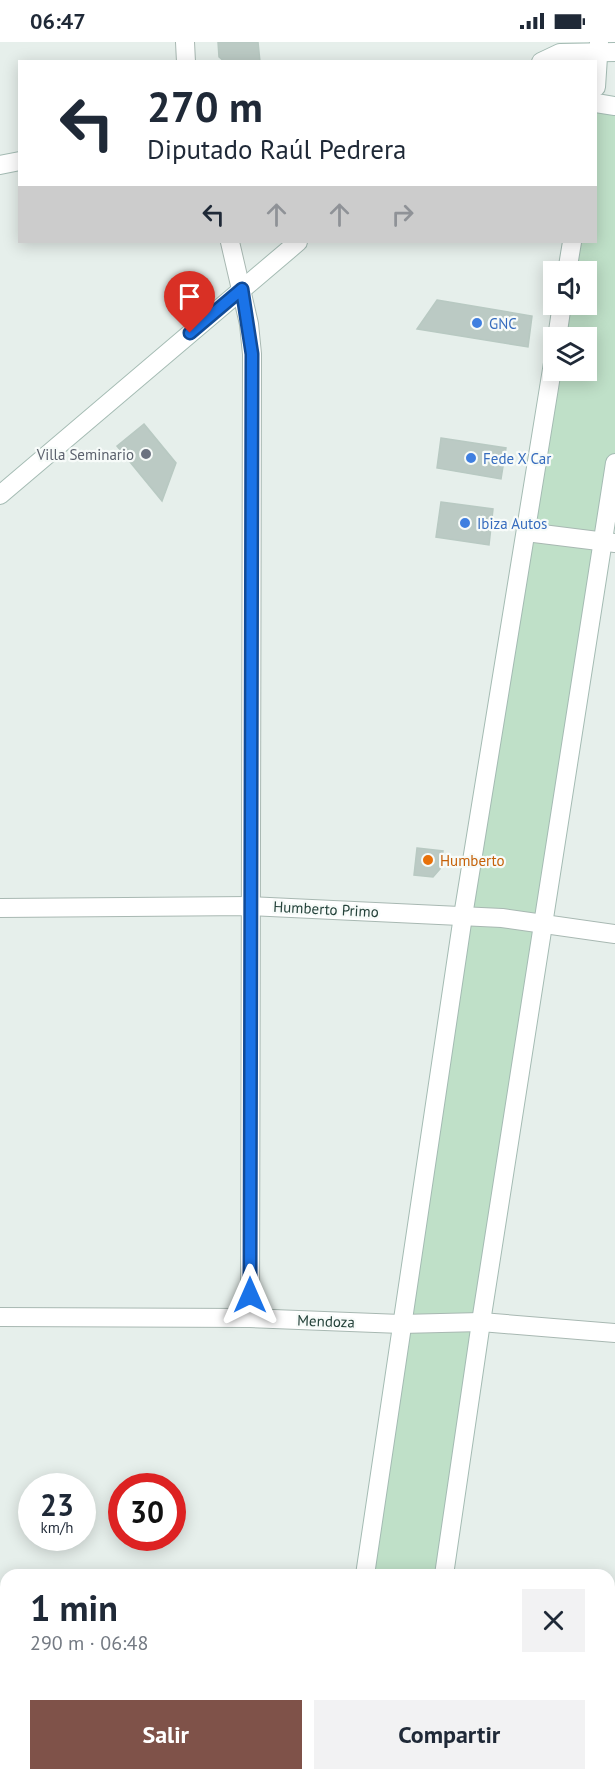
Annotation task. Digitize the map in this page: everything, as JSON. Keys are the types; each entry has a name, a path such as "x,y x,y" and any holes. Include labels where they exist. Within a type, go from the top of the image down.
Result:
{"street":[{"path":"185,42 186,60"},
{"path":"545,60 560,53 605,49 597,83"},
{"path":"597,103 615,106"},
{"path":"0,165 18,161"},
{"path":"230,243 242,289 252,354 250,1318"},
{"path":"0,495 297,243"},
{"path":"569,261 572,243"},
{"path":"365,1569 463,916 550,381"},
{"path":"445,1569 481,1322 544,924 609,542 615,462"},
{"path":"526,532 609,542"},
{"name":"Humberto Primo","path":"0,908 251,906 463,916 615,933"},
{"name":"Mendoza","path":"0,1317 250,1318 401,1324 481,1322 615,1333"}],"green space":[{"path":"597,103 615,106 615,463 445,1569 366,1569 552,381 597,381 597,327 559,327 560,315 597,315 597,261 569,261 572,243 597,243"}],"building":[{"path":"218,42 258,42 260,60 223,60 219,57"},
{"name":"GNC","path":"437,300 532,316 528,347 417,329"},
{"name":"Villa Seminario","path":"144,424 176,463 162,501 117,446"},
{"name":"Fede X Car","path":"441,438 506,448 501,479 437,468"},
{"name":"Ibiza Autos","path":"441,502 493,509 489,545 436,537"},
{"name":"Humberto","path":"417,848 443,851 440,869 433,877 414,875"}],"place":[{"name":"GNC","path":"477,323"},
{"name":"Villa Seminario","path":"146,454"},
{"name":"Fede X Car","path":"471,458"},
{"name":"Ibiza Autos","path":"465,523"},
{"name":"Humberto","path":"428,860"}],"route":[{"path":"190,333 242,289 252,354 250,1295"}]}
